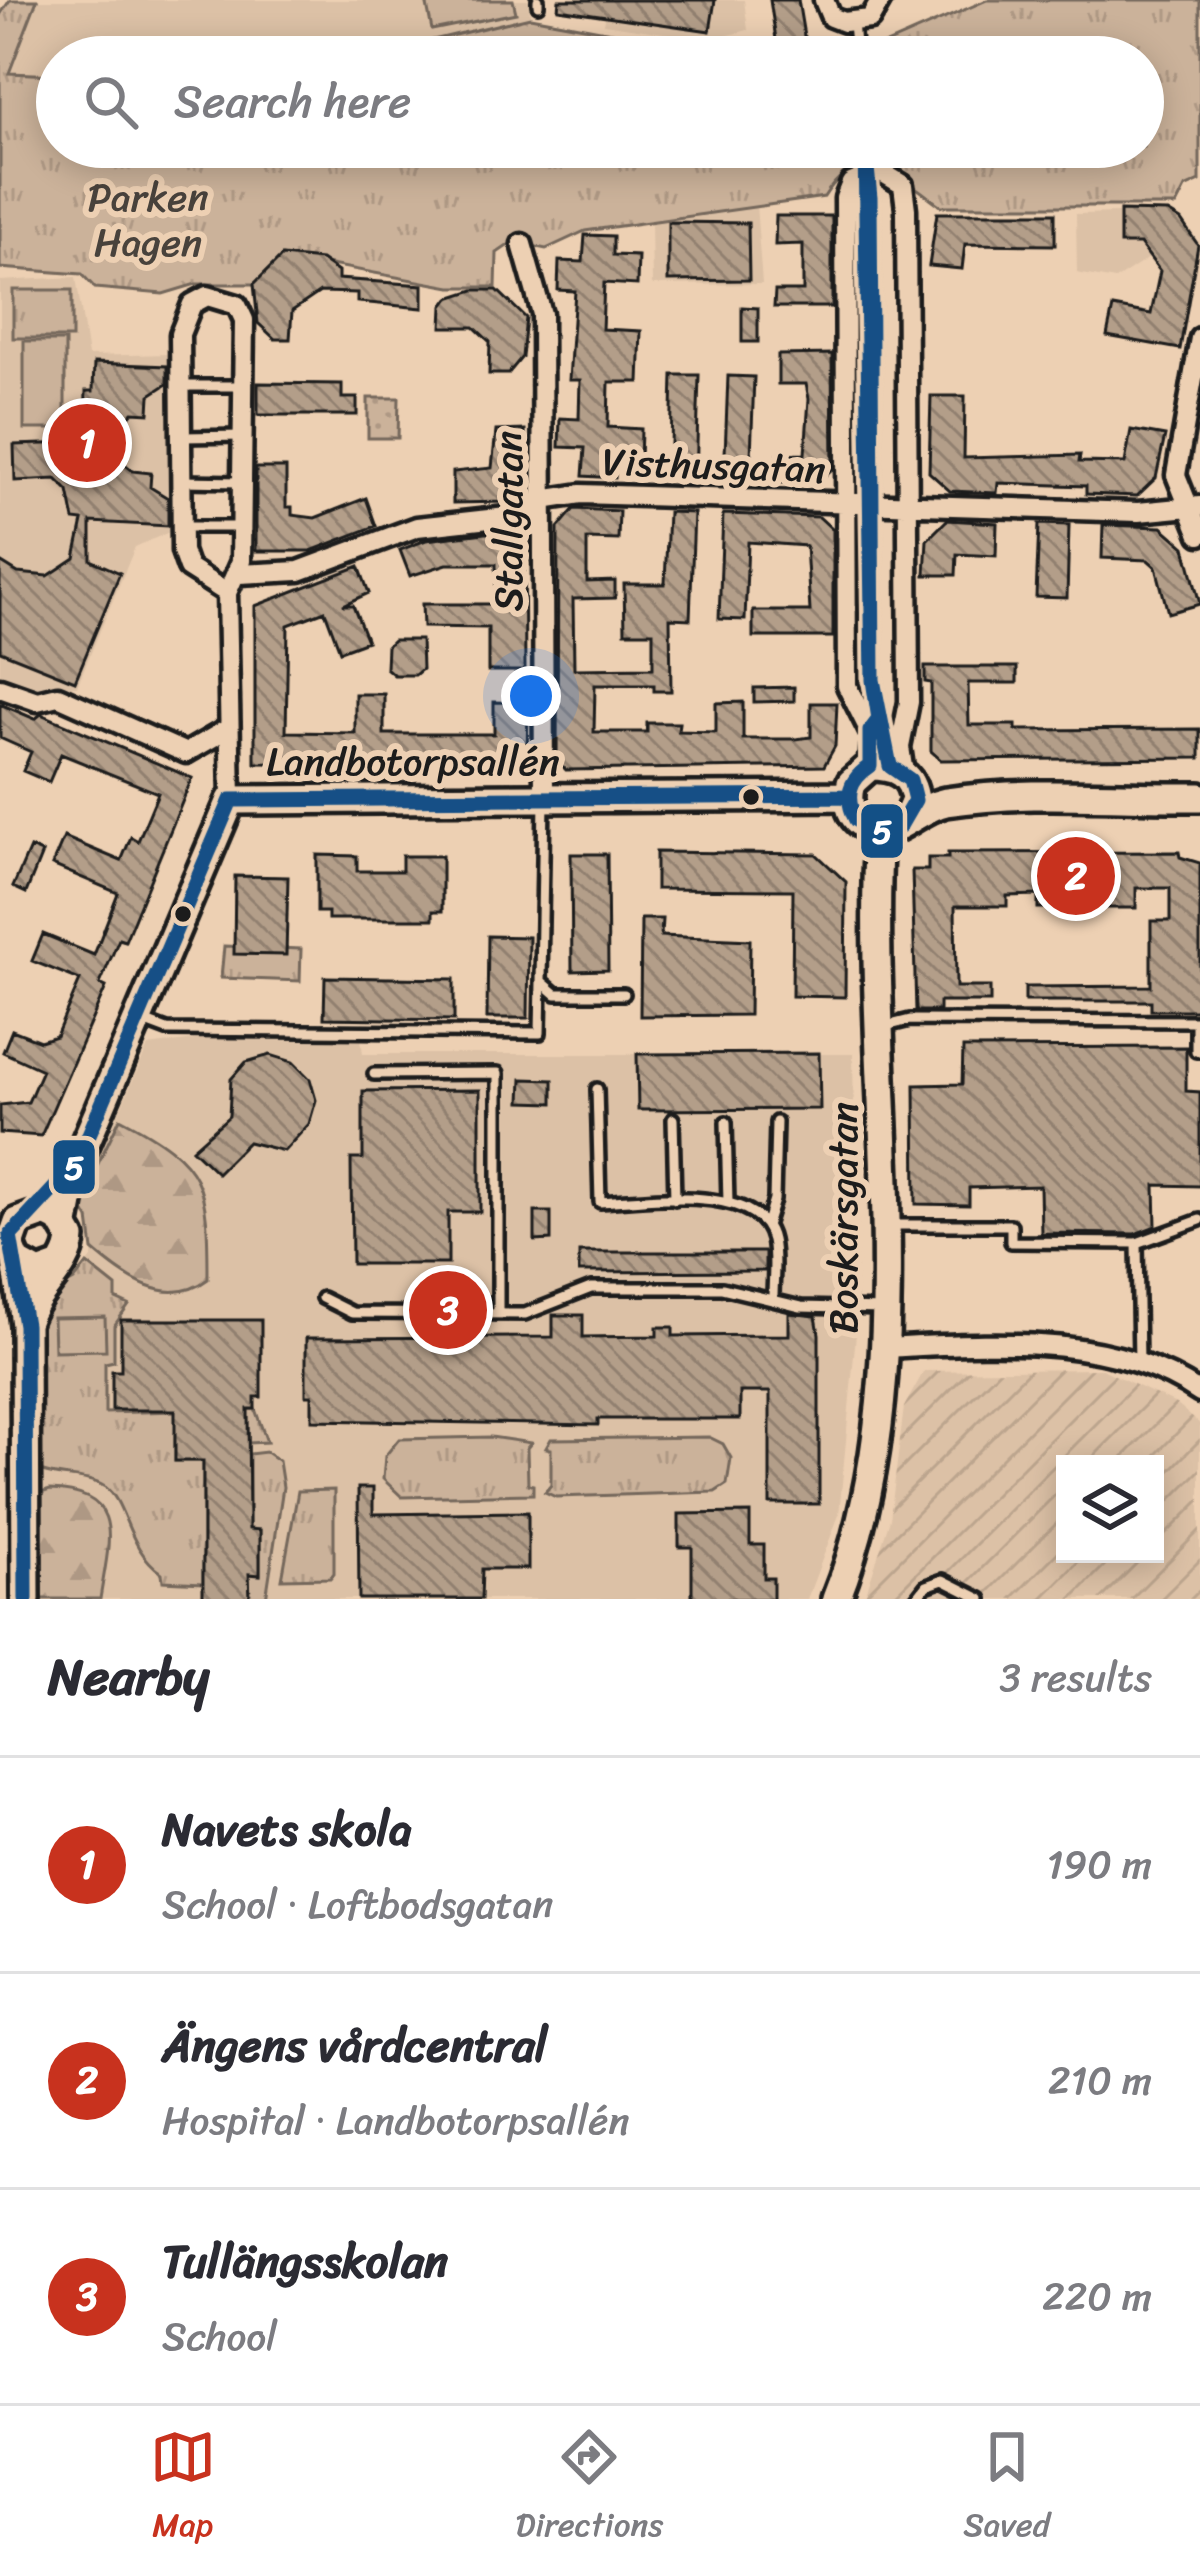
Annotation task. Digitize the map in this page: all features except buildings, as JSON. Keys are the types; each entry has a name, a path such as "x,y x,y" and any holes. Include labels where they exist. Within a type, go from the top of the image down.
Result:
{"street":[{"path":"824,0 831,17 853,22 874,15 881,0"},
{"path":"894,771 909,702 905,193 887,172 868,171 851,183 845,198 848,686 874,725 894,771 915,800 908,818"},
{"name":"Stallgatan","path":"521,244 542,314 544,800"},
{"path":"227,593 188,568 182,527 184,317 192,304 207,296 237,305 244,320 242,527 238,574 227,593 231,800"},
{"path":"1200,338 1176,475 1193,506 1200,536"},
{"name":"Visthusgatan","path":"238,574 299,571 417,527 507,517 542,500 613,493 1138,512 1193,506"},
{"path":"0,688 37,701 58,696 186,753 229,728"},
{"path":"1001,798 894,771 850,783 847,796 856,820 879,832 940,803 1200,797"},
{"name":"Landbotorpsallén","path":"61,1266 71,1244 65,1224 76,1165 231,800 847,796"},
{"name":"Boskärsgatan","path":"836,1599 869,1491 882,1348 879,832"},
{"name":"Landbotorpsallén","path":"15,1230 76,1165"},
{"path":"15,1230 65,1224"},
{"path":"15,1230 39,1274 61,1266"},
{"path":"15,1230 25,1325 26,1599"},
{"path":"25,1325 39,1289 61,1266"},
{"path":"882,1348 1068,1347 1139,1362 1200,1394"}],"lane":[{"path":"853,22 854,36"},
{"path":"868,168 874,725"},
{"path":"180,386 244,386"},
{"path":"181,437 243,436"},
{"path":"181,481 242,482"},
{"path":"182,527 242,527"},
{"path":"138,1019 167,1030 540,1033 544,800"},
{"path":"541,981 556,994 624,994"},
{"path":"882,1027 910,1020 1198,1021 1196,1051 1200,1051"},
{"path":"374,1074 498,1073 498,1314"},
{"path":"597,1089 600,1202 728,1202 754,1214 772,1239 773,1298"},
{"path":"673,1119 675,1199"},
{"path":"727,1122 728,1202"},
{"path":"766,1226 774,1200 776,1122"},
{"path":"883,1225 1011,1225 1011,1243 1137,1243 1200,1220"},
{"path":"1137,1243 1139,1362"},
{"path":"322,1298 352,1313 498,1314 537,1312 591,1288 722,1288 801,1307 883,1309"},
{"path":"916,1599 926,1586 943,1580 981,1599"}],"shaded area":[{"path":"37,0 529,0 530,17 450,36 36,36 36,75 8,74"},
{"path":"608,0 744,0 748,30 725,36 684,36 604,24"},
{"path":"756,205 762,284 652,285 651,219"},
{"path":"1168,212 1181,220 1198,245 1161,262 1149,258 1115,280 1077,273 1076,214"},
{"path":"76,277 88,356 170,354 176,529 135,547 77,686 29,688 0,675 0,281"},
{"path":"210,1038 361,1039 363,1054 853,1054 857,1323 839,1515 807,1599 38,1599 39,1296 64,1292 92,1258 93,1231 79,1203 148,1046"},
{"path":"1102,1369 1176,1404 1200,1424 1200,1599 864,1599 890,1519 904,1407 924,1371"}],"green space":[{"name":"Parken Hagen","path":"10,0 37,0 9,73 36,74 36,168 857,168 838,179 824,197 585,231 546,249 513,242 497,253 496,287 451,287 282,256 254,284 196,284 163,294 95,288 82,274 0,268 0,15"},
{"path":"426,0 513,0 516,13 432,30"},
{"name":"Parken Hagen","path":"987,0 1200,0 1200,181 1185,188 1176,206 941,206 881,168 1164,168 1164,36 904,36"},
{"path":"530,17 633,36 450,36"},
{"path":"13,290 72,290 72,338 13,338"},
{"path":"24,341 65,341 65,429 24,429"},
{"path":"368,398 399,398 398,438 368,438"},
{"path":"224,946 301,949 300,981 221,978"},
{"path":"120,1118 170,1149 197,1180 206,1221 208,1279 193,1288 162,1291 147,1286 93,1250 89,1219 79,1203"},
{"path":"87,1264 116,1287 116,1299 129,1305 114,1326 114,1361 105,1363 105,1413 255,1409 267,1442 248,1443 248,1433 175,1434 175,1461 203,1461 203,1583 163,1581 105,1487 40,1471 33,1331 50,1294 74,1281"},
{"path":"105,1317 106,1350 54,1351 53,1318"},
{"path":"491,1437 531,1443 527,1448 528,1484 533,1485 533,1494 402,1497 383,1479 385,1456 399,1439"},
{"path":"709,1437 723,1444 731,1458 727,1484 715,1492 556,1497 545,1492 551,1485 551,1449 546,1448 551,1439"},
{"path":"266,1452 279,1461 283,1487 266,1599 250,1599 249,1574 260,1574 260,1530 249,1529 249,1454"},
{"path":"50,1490 75,1493 102,1510 108,1540 100,1599 34,1599 38,1494"},
{"path":"334,1490 334,1573 330,1578 282,1579 298,1491"}],"transit line":[{"name":"5","path":"865,168 873,680 867,168"},
{"name":"5","path":"873,680 890,766 910,780 915,800 900,826 879,832 856,820 850,796 853,783 870,766 870,731 879,719 873,680"},
{"name":"5","path":"26,1599 25,1325 10,1236 76,1165 231,800 847,796"}],"place":[{"name":"Navets skola","path":"87,443"},
{"name":"Ängens vårdcentral","path":"1076,876"},
{"name":"Tullängsskolan","path":"448,1310"}]}
